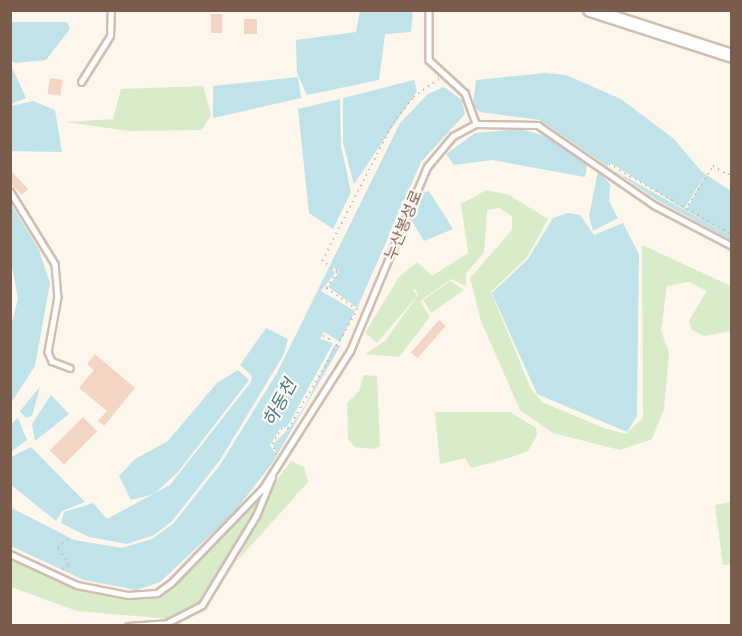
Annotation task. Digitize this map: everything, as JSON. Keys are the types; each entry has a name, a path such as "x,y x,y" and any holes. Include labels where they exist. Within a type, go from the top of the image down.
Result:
{"street":[{"path":"590,10 732,56"}],"lane":[{"path":"81,82 110,36 111,10"},
{"path":"429,10 427,53 443,76 465,93 476,124 538,125 654,205 732,246"},
{"name":"누산봉성로","path":"273,473 350,351 427,167 453,136 476,124"},
{"path":"10,191 55,264 58,297 48,352 52,361 70,368"},
{"path":"10,554 54,576 128,596 157,593 241,516 273,473"},
{"path":"128,626 167,623 202,604 256,516 273,473"}],"path":[{"path":"323,336 341,344 357,310 326,288 337,272 322,261 393,123 413,97 443,76"},
{"path":"607,166 732,235"},
{"path":"685,211 713,166 728,175 731,170"},
{"path":"10,301 10,316"},
{"path":"282,458 272,444 281,429 288,429 335,342"},
{"path":"54,576 69,565 57,547 71,537"}],"green space":[{"path":"203,86 211,115 202,130 129,131 66,122 113,119 121,89"},
{"path":"486,190 509,195 548,219 528,256 491,292 531,389 542,402 604,428 626,434 643,418 642,245 731,286 731,331 704,336 692,330 689,320 707,291 689,282 667,286 661,331 669,352 664,409 652,439 620,450 553,433 520,410 481,321 470,278 512,230 512,216 499,208 487,210 484,253 466,273 466,286 451,279 420,301 430,317 399,357 365,354 385,341 418,295 415,289 424,284 413,290 417,296 377,343 365,333 399,277 417,262 432,276 468,253 461,204"},
{"path":"450,281 464,290 431,313 423,300"},
{"path":"364,375 377,376 380,446 375,449 355,447 348,439 347,403 359,391"},
{"path":"435,412 510,412 536,428 537,435 528,451 509,458 471,468 465,458 440,464"},
{"path":"291,461 304,467 308,482 238,560 271,488"},
{"path":"265,492 207,593 194,608 170,619 77,611 11,587 10,557 93,592 136,599 159,595"},
{"path":"731,502 731,564 723,565 715,505"}],"water":[{"path":"360,11 413,11 411,32 385,34 379,80 307,95 297,73 296,40 356,32"},
{"path":"11,22 67,22 70,29 46,60 15,63 11,60"},
{"path":"10,63 26,98 11,104 10,104"},
{"path":"545,73 566,75 621,99 674,139 702,172 731,191 731,240 657,200 540,120 480,112 473,105 476,80"},
{"path":"298,77 301,98 213,118 213,86"},
{"path":"414,80 417,91 354,184 343,143 343,98"},
{"name":"하동천","path":"444,87 462,100 465,114 421,162 342,343 273,462 232,515 160,582 137,590 84,580 11,546 10,507 74,540 122,548 152,539 173,524 220,465 277,373 400,123 428,94"},
{"path":"340,99 341,146 351,192 333,229 309,213 298,109"},
{"path":"33,101 55,110 62,152 11,151 11,106"},
{"path":"521,129 548,137 587,165 585,177 492,160 454,165 446,154 475,133"},
{"path":"598,171 610,184 609,201 618,218 593,231 589,216"},
{"path":"429,191 453,229 424,241 410,218 419,194"},
{"path":"11,204 39,250 50,283 35,366 11,403 11,326 18,299 11,261"},
{"path":"568,213 580,215 594,235 623,223 639,254 637,416 627,432 537,394 492,293 528,259 553,218"},
{"path":"266,328 288,339 284,354 220,460 172,521 154,535 127,544 89,537 61,523 64,512 93,503 107,519 170,485 251,382 252,376 240,365"},
{"path":"238,370 249,380 178,472 154,494 131,500 119,476 135,459 168,441 217,383"},
{"path":"40,387 32,416 26,418 20,411"},
{"path":"51,395 69,414 35,441 32,424"},
{"path":"18,418 27,440 11,452 11,424"},
{"path":"31,447 85,502 62,511 56,521 11,485 11,457"}],"pier":[{"path":"609,162 684,209 707,172 686,210 731,236 608,167"},
{"path":"330,265 339,272 328,287 359,309 341,346 335,344 305,406 288,430 273,444 278,458 270,445 280,428 287,427 333,343 320,339 324,332 340,342 355,311 321,291 335,273"}],"building":[{"path":"211,14 222,14 222,33 211,33"},
{"path":"244,19 257,19 257,34 244,34"},
{"path":"50,78 63,80 60,96 47,94"},
{"path":"10,170 28,189 22,195 10,183"},
{"path":"439,320 446,326 418,358 411,352"},
{"path":"95,354 135,388 104,426 98,421 107,411 79,388 94,370 87,364"},
{"path":"83,417 97,431 64,464 50,450"}]}
